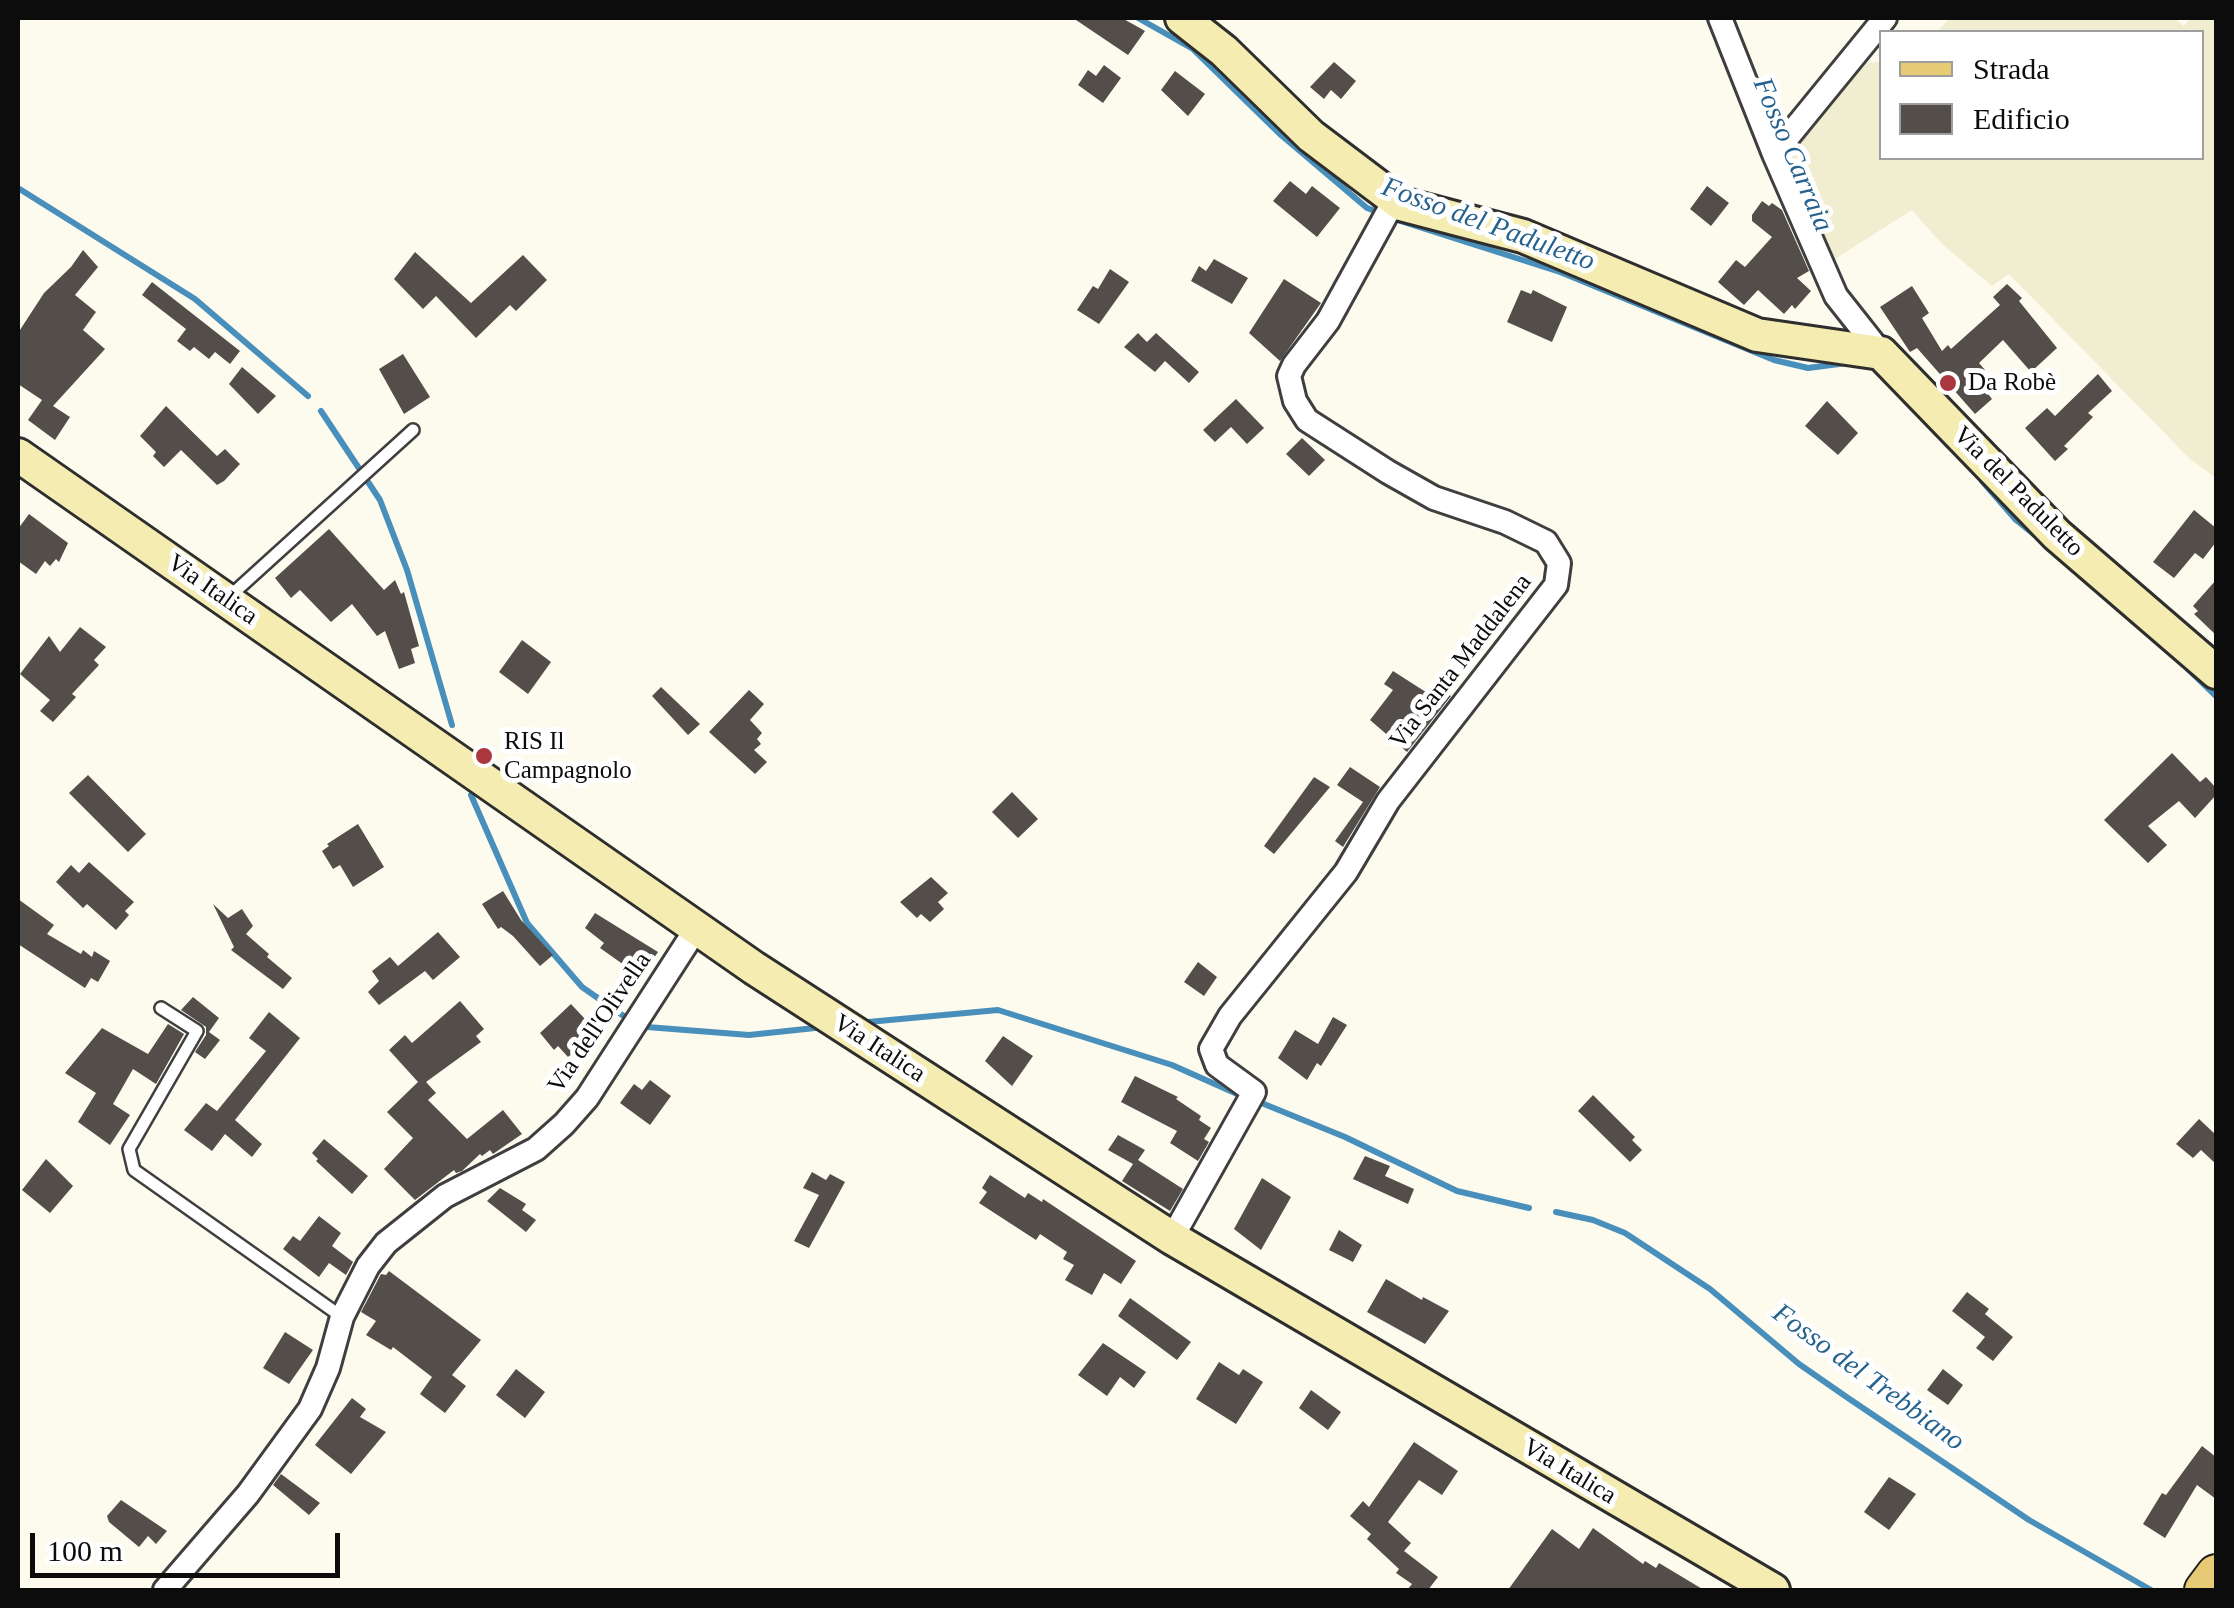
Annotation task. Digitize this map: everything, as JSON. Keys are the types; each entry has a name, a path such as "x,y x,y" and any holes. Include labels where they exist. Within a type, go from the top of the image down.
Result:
{"main road":[{"path":"1182,18 1224,52 1388,210 1401,204 1523,236 1757,335 1881,353"},
{"name":"Via del Paduletto","path":"1881,353 2057,536 2216,672"},
{"name":"Via Italica","path":"18,456 754,968 1172,1238 1773,1590"},
{"path":"2204,1590 2216,1574"}],"street":[{"path":"1720,18 1836,296 1881,353"},
{"path":"1774,154 1885,18"},
{"name":"Via Santa Maddalena","path":"1172,1238 1251,1100 1217,1065 1211,1049 1230,1016 1346,872 1388,801 1556,584 1559,563 1546,542 1505,522 1434,498 1307,420 1295,401 1289,376 1294,365 1328,321 1388,210"},
{"name":"Via dell'Olivella","path":"165,1590 248,1494 310,1409 328,1368 342,1317 368,1266 386,1243 445,1196 536,1148 564,1124 587,1098 698,926"}],"lane":[{"path":"226,600 413,430"},
{"path":"160,1008 197,1031 129,1149 134,1170 342,1317"}],"shaded area":[{"path":"1950,18 2174,18 2184,26 2191,18 2216,18 2216,478 2190,459 2009,274 1992,286 1942,244 1912,210 1833,260 1784,157 1859,63 1879,62 1879,160 2204,160 2204,30 1939,30"}],"building":[{"path":"1073,18 1122,18 1145,31 1128,55"},
{"path":"1334,62 1356,81 1341,99 1331,90 1324,99 1310,87"},
{"path":"1104,65 1121,78 1103,103 1078,85 1088,70 1096,76"},
{"path":"1175,71 1205,94 1188,116 1161,90"},
{"path":"1290,181 1306,194 1312,186 1340,208 1317,237 1273,201"},
{"path":"1707,186 1729,203 1711,226 1690,209"},
{"path":"1762,201 1782,210 1809,271 1797,278 1811,291 1795,309 1792,305 1784,314 1758,290 1744,305 1718,282 1736,260 1745,267 1772,237 1752,221"},
{"path":"83,250 98,267 75,295 96,312 83,330 105,349 53,406 70,417 55,440 28,420 42,400 18,384 18,333 44,293"},
{"path":"415,252 471,303 523,255 547,280 516,311 510,305 476,338 436,296 423,309 394,279"},
{"path":"1214,259 1248,278 1232,304 1191,281 1199,266 1206,271"},
{"path":"1110,269 1129,282 1099,324 1077,310 1093,286 1098,289"},
{"path":"1284,279 1321,303 1280,361 1249,333"},
{"path":"152,282 240,351 230,364 215,352 209,359 194,347 190,351 177,341 186,329 142,295"},
{"path":"2007,284 2022,298 2019,301 2057,348 2031,372 2003,340 1979,363 1985,370 1975,377 1992,399 1975,414 1917,348 1910,352 1880,307 1912,286 1929,313 1922,318 1942,351 1948,345 1951,349 2000,305 1993,297"},
{"path":"1521,290 1531,294 1533,290 1567,307 1552,342 1507,322"},
{"path":"1138,333 1147,342 1156,333 1199,372 1189,383 1165,361 1155,372 1124,347"},
{"path":"403,354 430,397 404,414 379,369"},
{"path":"242,367 276,396 258,414 229,384"},
{"path":"2098,374 2112,391 2088,413 2093,417 2055,461 2025,428 2047,408 2055,416"},
{"path":"1236,399 1264,428 1247,444 1231,427 1215,442 1203,430"},
{"path":"1827,401 1858,433 1838,455 1805,426"},
{"path":"166,406 217,456 225,449 240,464 224,481 217,485 181,450 164,467 153,456 156,452 140,436"},
{"path":"1302,438 1325,460 1309,476 1286,454"},
{"path":"2194,510 2216,528 2216,542 2203,559 2195,553 2174,578 2153,562"},
{"path":"29,514 68,543 59,562 56,559 50,566 45,561 36,574 18,561 18,529"},
{"path":"329,529 384,590 395,580 401,594 404,592 419,646 411,649 415,663 399,669 385,631 377,636 352,604 331,622 300,590 291,598 275,578"},
{"path":"2216,580 2216,635 2194,614 2198,611 2193,606"},
{"path":"80,627 106,647 94,660 99,665 53,722 40,711 50,700 20,674 49,636 60,652"},
{"path":"522,640 551,662 528,694 499,672"},
{"path":"1393,671 1432,696 1440,687 1451,696 1407,752 1370,720 1393,690 1384,684"},
{"path":"661,687 700,724 688,735 652,696"},
{"path":"749,690 764,704 750,720 762,733 757,739 761,744 754,750 767,762 755,774 709,732"},
{"path":"2172,753 2200,782 2206,777 2216,788 2216,795 2195,818 2179,801 2148,826 2167,845 2148,863 2104,820"},
{"path":"1350,767 1380,787 1343,847 1335,841 1363,802 1337,785"},
{"path":"88,775 146,834 128,852 69,793"},
{"path":"1314,777 1330,787 1274,854 1264,846"},
{"path":"1012,792 1038,819 1018,838 992,812"},
{"path":"358,824 384,867 353,887 340,865 333,869 322,851"},
{"path":"89,862 134,902 116,930 87,904 83,908 56,882 71,865 79,873"},
{"path":"931,877 948,893 938,902 944,909 930,922 921,914 917,918 900,902"},
{"path":"503,891 521,920 553,955 540,966 513,936 501,927 498,929 482,904"},
{"path":"18,899 54,925 47,934 81,954 83,950 92,957 94,951 110,961 98,982 91,978 85,988 18,944"},
{"path":"213,904 228,918 242,909 253,926 246,934 292,978 283,989 231,950 234,947"},
{"path":"595,913 658,952 641,977 600,948 604,943 585,928"},
{"path":"438,932 460,957 433,980 425,971 379,1005 368,992 379,981 372,971 390,957 398,966"},
{"path":"1198,962 1217,977 1204,996 1184,982"},
{"path":"193,997 219,1018 209,1032 220,1040 205,1059 195,1052 206,1035 206,1027 181,1010"},
{"path":"460,1001 484,1029 476,1036 481,1042 426,1082 436,1093 428,1100 467,1139 503,1110 522,1134 493,1154 490,1150 480,1154 462,1171 454,1170 415,1200 384,1169 413,1138 387,1112 418,1082 389,1050 405,1035 412,1043"},
{"path":"571,1004 598,1033 568,1057 558,1046 554,1050 540,1033"},
{"path":"269,1012 300,1038 235,1120 262,1144 252,1157 225,1134 212,1151 184,1130 206,1103 217,1111 266,1051 249,1038"},
{"path":"1333,1017 1347,1025 1321,1066 1317,1063 1307,1080 1278,1058 1295,1030 1318,1044"},
{"path":"168,1024 184,1034 156,1084 133,1069 113,1104 130,1115 110,1145 78,1122 96,1093 65,1073 102,1028 148,1054"},
{"path":"1003,1036 1033,1056 1012,1086 985,1061"},
{"path":"1135,1076 1178,1097 1211,1128 1204,1139 1209,1142 1198,1161 1170,1143 1177,1131 1121,1102"},
{"path":"650,1080 671,1096 650,1125 620,1103 634,1084 642,1090"},
{"path":"1593,1095 1635,1137 1632,1140 1642,1150 1630,1162 1578,1111"},
{"path":"2199,1119 2216,1135 2216,1164 2201,1150 2193,1158 2176,1144"},
{"path":"1118,1135 1145,1150 1138,1160 1183,1189 1170,1211 1122,1181 1133,1164 1108,1150"},
{"path":"324,1139 368,1176 352,1194 316,1161 312,1153"},
{"path":"1365,1156 1390,1166 1385,1176 1414,1189 1408,1204 1353,1179"},
{"path":"46,1159 73,1186 50,1213 22,1190"},
{"path":"812,1172 826,1180 830,1174 845,1182 809,1248 794,1241 819,1195 803,1188"},
{"path":"990,1175 1025,1198 1028,1193 1042,1202 1043,1199 1136,1261 1121,1284 1104,1273 1092,1295 1065,1280 1074,1265 1063,1259 1067,1252 1040,1234 1036,1240 979,1203 987,1192 982,1188"},
{"path":"1262,1178 1291,1197 1261,1250 1234,1229"},
{"path":"500,1188 526,1204 522,1210 536,1220 526,1232 487,1201"},
{"path":"319,1216 341,1233 332,1246 353,1262 346,1275 329,1263 319,1277 283,1249 293,1236 300,1241"},
{"path":"1339,1230 1362,1245 1353,1262 1329,1250"},
{"path":"389,1271 481,1340 452,1375 466,1386 445,1413 420,1394 432,1377 393,1347 391,1350 366,1335 376,1321 361,1312 381,1274"},
{"path":"1386,1279 1449,1311 1425,1344 1367,1312"},
{"path":"1967,1292 1989,1309 1985,1314 2013,1337 1993,1361 1976,1348 1985,1337 1952,1311"},
{"path":"1130,1298 1191,1342 1177,1360 1118,1316"},
{"path":"285,1332 313,1350 289,1384 263,1368"},
{"path":"1103,1343 1146,1372 1134,1388 1120,1377 1107,1396 1078,1375"},
{"path":"1219,1362 1239,1375 1243,1369 1263,1382 1236,1424 1196,1399"},
{"path":"516,1369 545,1392 525,1418 496,1395"},
{"path":"1943,1369 1963,1385 1948,1405 1927,1390"},
{"path":"1311,1390 1341,1412 1328,1430 1299,1408"},
{"path":"352,1398 366,1409 360,1417 386,1432 351,1474 315,1445"},
{"path":"1414,1442 1458,1471 1442,1495 1419,1480 1388,1522 1411,1543 1404,1551 1438,1577 1428,1590 1407,1590 1412,1584 1396,1573 1399,1569 1367,1539 1371,1534 1350,1516 1363,1501 1369,1507"},
{"path":"2202,1446 2216,1457 2216,1499 2197,1485 2165,1538 2143,1524 2162,1493 2166,1495"},
{"path":"281,1474 320,1503 309,1515 273,1485"},
{"path":"1889,1477 1916,1494 1889,1530 1864,1512"},
{"path":"121,1500 167,1531 156,1544 148,1536 139,1547 109,1522 107,1516"},
{"path":"1593,1528 1643,1564 1645,1561 1656,1568 1659,1563 1704,1590 1508,1590 1552,1529 1579,1549"}],"waterway":[{"name":"Fosso del Paduletto","path":"1138,18 1193,49 1281,135 1367,208 1380,213"},
{"name":"Fosso del Trebbiano","path":"18,188 195,299 308,396"},
{"name":"Fosso del Paduletto","path":"1391,218 1560,272 1774,360 1808,368 1847,363"},
{"name":"Fosso del Trebbiano","path":"321,411 380,500 407,570 452,725"},
{"name":"Fosso del Paduletto","path":"1982,481 2016,520 2036,536"},
{"name":"Fosso del Paduletto","path":"2188,669 2216,696"},
{"name":"Fosso del Trebbiano","path":"471,795 527,923 582,987 628,1019"},
{"name":"Fosso del Trebbiano","path":"868,1022 998,1010 1172,1065 1244,1097"},
{"name":"Fosso del Trebbiano","path":"647,1027 749,1035 815,1028"},
{"name":"Fosso del Trebbiano","path":"1264,1104 1345,1137 1457,1191 1529,1208"},
{"name":"Fosso del Trebbiano","path":"1556,1212 1593,1220 1625,1233 1710,1289 1799,1364 1848,1398 2029,1520 2151,1590"}],"place":[{"name":"Da Robè","path":"1948,383"},
{"name":"RIS Il Campagnolo","path":"484,756"}],"water label":[{"name":"Fosso Carraia","path":"1792,155"}]}
